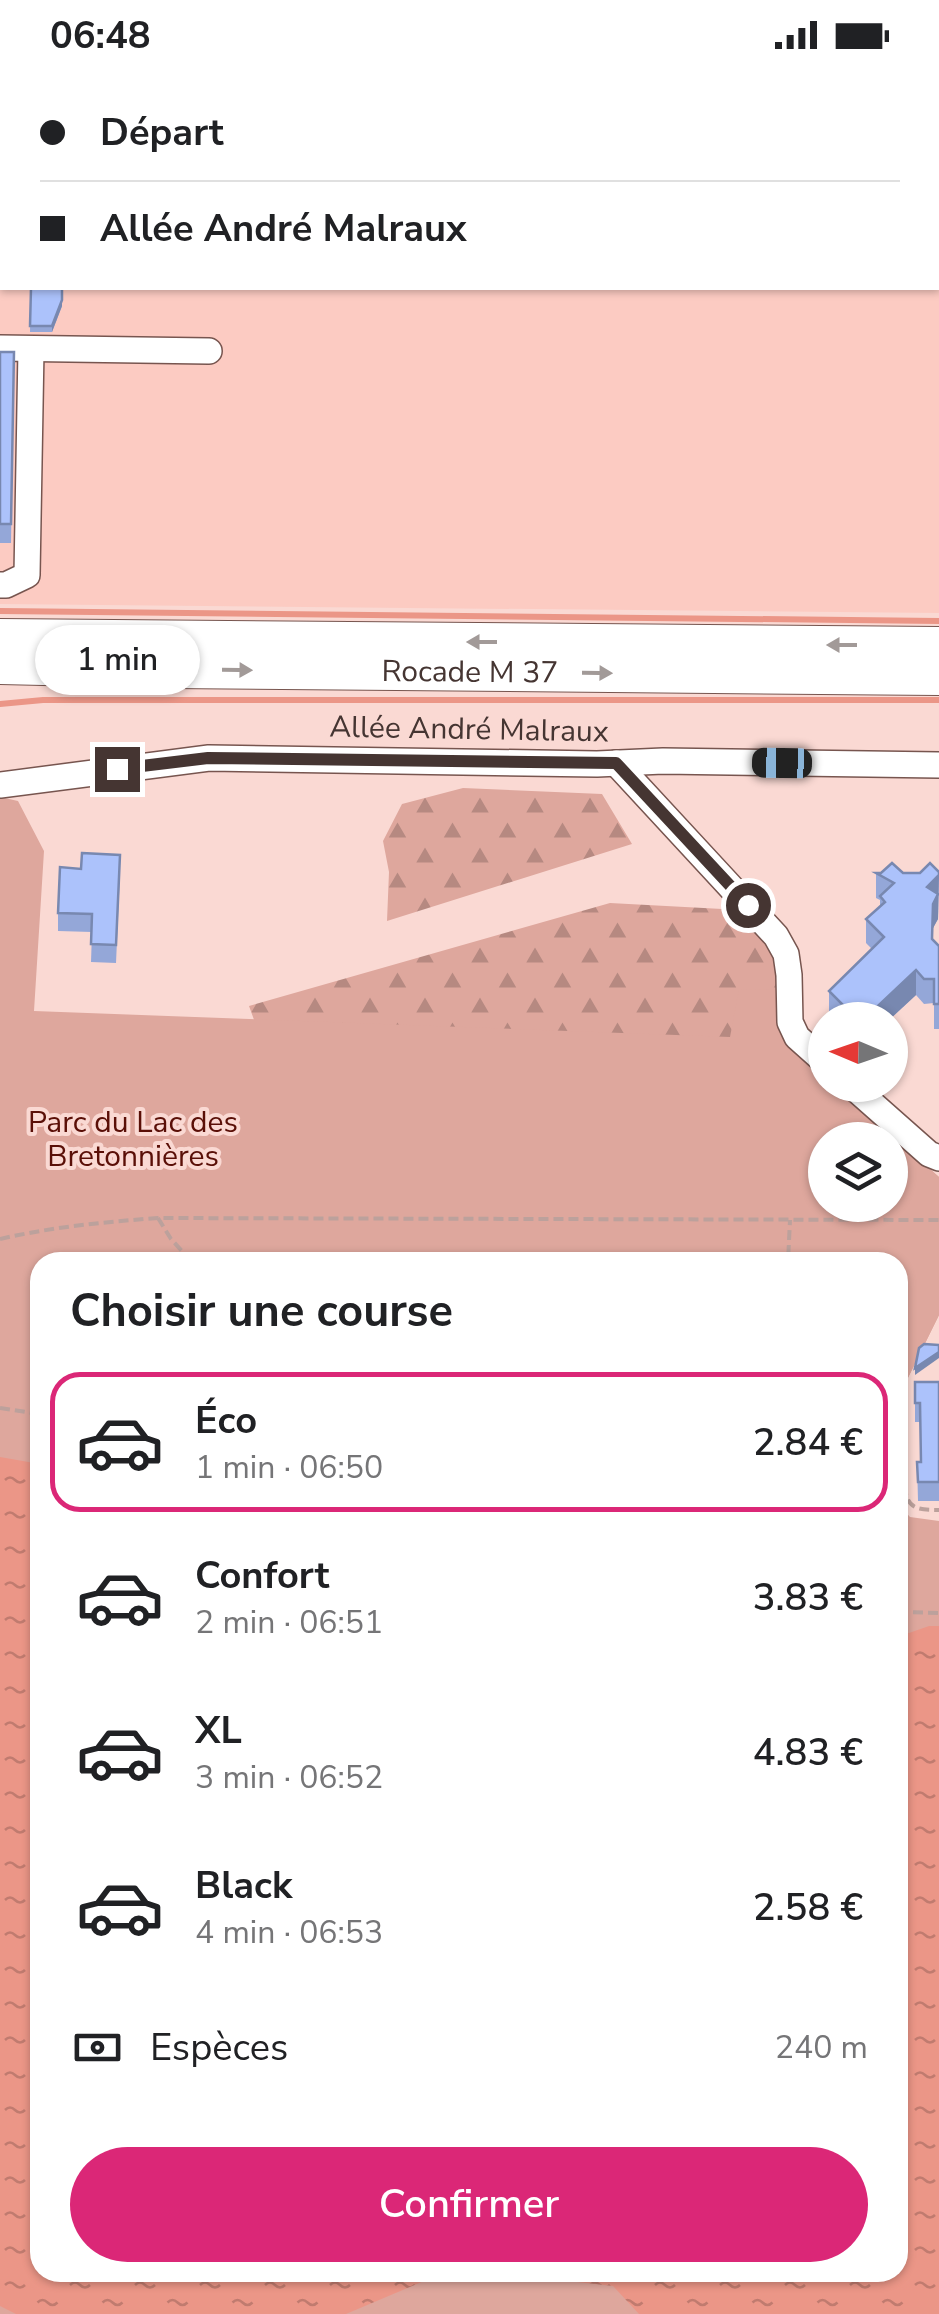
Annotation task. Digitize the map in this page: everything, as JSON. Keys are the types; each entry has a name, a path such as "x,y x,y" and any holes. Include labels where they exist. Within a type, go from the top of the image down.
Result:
{"highway":[{"name":"Rocade M 37","path":"0,638 939,646"},
{"name":"Rocade M 37","path":"0,665 939,676"},
{"path":"0,685 88,680 172,669"}],"street":[{"path":"0,348 209,351"},
{"path":"0,586 27,574 32,349"},
{"name":"Allée André Malraux","path":"0,785 208,758 939,765"},
{"path":"616,763 776,936 786,954 790,1022 797,1037 808,1047"},
{"path":"870,1102 929,1154 939,1158"}],"path":[{"path":"158,1218 183,1252"},
{"path":"0,1240 84,1224 158,1218 939,1220"},
{"path":"788,1252 790,1219"},
{"path":"0,1408 30,1412"},
{"path":"908,1501 924,1510 939,1510"},
{"path":"908,1612 939,1613"}],"shaded area":[{"path":"0,290 939,290 939,613 0,604"}],"green space":[{"path":"463,788 602,794 632,844 387,921 389,872 383,841 402,804"},
{"name":"Parc du Lac des Bretonnières","path":"0,797 18,801 44,851 34,1011 730,1037 739,989 780,990 808,1041 808,1102 857,1102 879,1122 808,1122 808,1222 908,1222 908,1148 939,1177 939,1315 908,1378 908,1252 30,1252 30,2282 908,2282 908,1515 939,1521 939,2314 0,2314"},
{"path":"610,903 741,910 769,941 808,1041 808,1102 846,1102 871,1122 808,1122 808,1222 908,1222 908,1152 939,1177 939,1315 908,1378 908,1252 338,1252 249,1006"}],"water":[{"path":"0,1457 30,1462 30,2282 422,2282 346,2314 16,2314 0,2306"},
{"path":"939,1626 939,2314 639,2314 613,2286 577,2282 908,2282 909,1633"}],"building":[{"path":"31,290 62,290 52,326 30,326"},
{"path":"0,352 14,352 11,524 0,524"},
{"path":"82,853 120,855 116,945 91,944 92,914 58,913 60,867 81,869"},
{"path":"892,863 903,873 920,873 930,863 939,872 927,887 938,894 933,904 932,939 939,946 939,1004 934,1004 934,979 924,979 916,970 882,1002 840,1002 829,991 884,937 866,919 885,902 880,896 894,883 876,873"},
{"path":"924,1344 939,1345 939,1352 915,1368 919,1348"},
{"path":"915,1382 939,1382 939,1482 918,1482 920,1403 915,1403"}],"waterway":[{"path":"0,611 939,621"},
{"path":"0,704 43,700 939,700"}],"route":[{"path":"117,769 208,758 616,763 748,905"}]}
